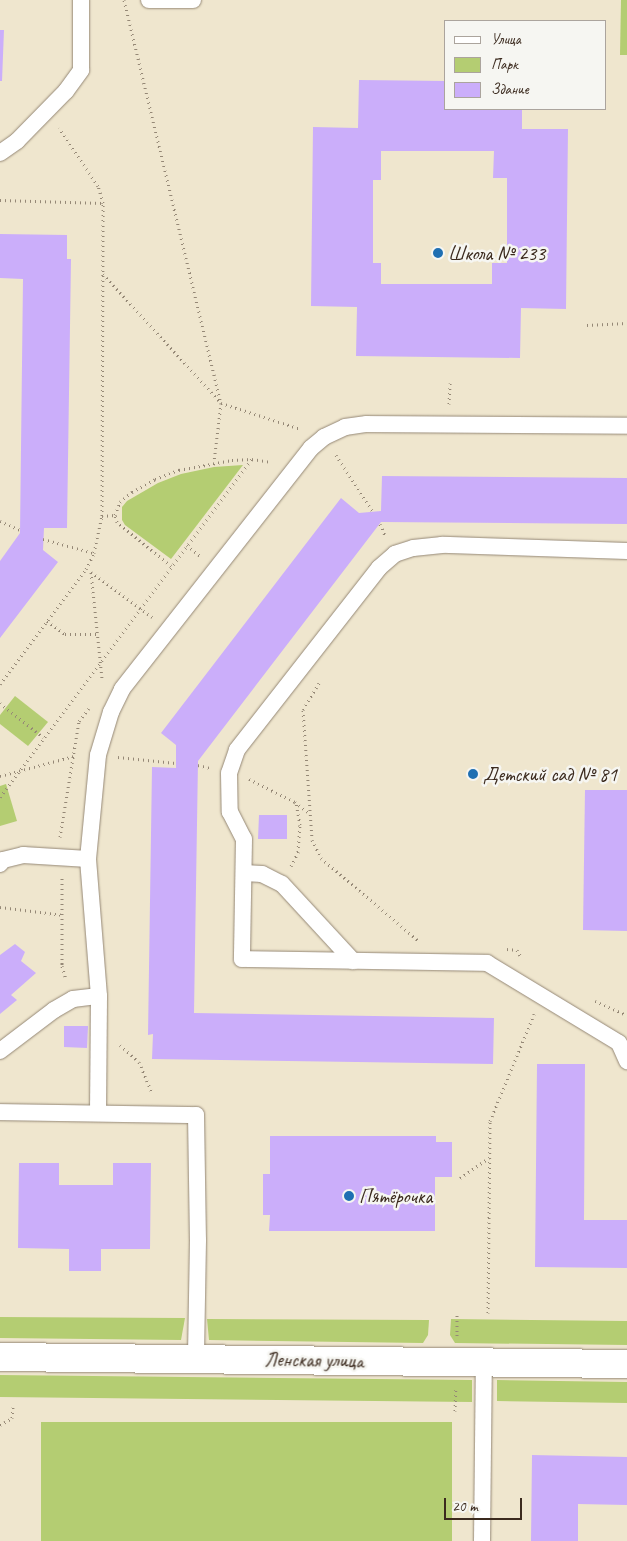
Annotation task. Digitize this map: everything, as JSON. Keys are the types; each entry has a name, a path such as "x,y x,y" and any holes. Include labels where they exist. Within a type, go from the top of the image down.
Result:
{"street":[{"name":"Ленская улица","path":"0,1357 627,1364"}],"lane":[{"path":"0,153 18,141 66,91 81,70 80,0"},
{"path":"149,0 192,0"},
{"path":"98,1112 99,996 88,859 98,756 111,712 122,689 311,448 324,437 345,427 367,424 627,426"},
{"path":"627,551 442,545 413,548 395,554 379,568 237,750 229,773 230,812 244,838 242,960 487,963 619,1043 627,1062"},
{"path":"0,864 3,860 23,855 88,859"},
{"path":"244,873 262,874 282,884 353,961"},
{"path":"0,1051 54,1010 73,999 99,996"},
{"path":"0,1112 196,1115 198,1240 196,1359"},
{"path":"482,1541 484,1362"}],"path":[{"path":"124,0 221,402 214,462"},
{"path":"0,684 86,569 94,553 102,516 103,203 98,186 71,144 46,111"},
{"path":"0,200 103,203"},
{"path":"102,274 221,402 324,437 373,512"},
{"path":"587,325 627,323"},
{"path":"0,797 252,459"},
{"path":"171,566 122,528 115,515 120,502 132,492 155,479 179,470 214,462 252,459 275,463 294,470"},
{"path":"102,516 115,515"},
{"path":"0,521 20,530"},
{"path":"43,539 94,553"},
{"path":"86,569 169,629"},
{"path":"91,572 103,689 111,712"},
{"path":"47,620 66,634 98,634"},
{"path":"323,676 303,710 308,812 312,840 321,858 422,942"},
{"path":"0,704 43,737"},
{"path":"0,776 73,756 98,756 176,763"},
{"path":"229,773 249,779 295,802 308,812"},
{"path":"282,884 298,852 300,825 295,802"},
{"path":"0,907 63,915"},
{"path":"488,1313 490,1121 541,995"},
{"path":"99,1026 138,1062 162,1114"},
{"path":"460,1178 490,1158"},
{"path":"0,1425 12,1418 13,1407"}],"green space":[{"path":"621,0 627,0 627,55 620,55"},
{"path":"243,465 171,559 125,525 122,520 122,507 127,501 158,483 181,474 214,467"},
{"path":"15,696 48,722 28,746 0,724 0,715"},
{"path":"6,784 17,821 0,826 0,786"},
{"path":"0,1317 185,1318 181,1340 0,1338"},
{"path":"207,1319 429,1320 428,1335 423,1343 209,1340"},
{"path":"451,1319 627,1321 627,1345 455,1343 450,1335"},
{"path":"0,1375 472,1380 472,1402 0,1397"},
{"path":"497,1380 627,1382 627,1403 497,1401"},
{"path":"41,1422 452,1422 452,1541 41,1541"}],"building":[{"path":"0,30 4,30 2,81 0,81"},
{"path":"359,80 444,81 444,110 522,110 522,129 568,129 566,309 521,308 520,358 356,356 357,307 311,306 313,127 358,128","holes":["381,151 494,151 493,178 507,178 507,263 492,263 492,284 381,284 381,263 373,263 373,180 381,180"]},
{"path":"0,234 67,235 67,259 71,259 67,528 44,528 43,550 58,562 0,638 0,561 20,533 23,279 0,278"},
{"path":"382,476 627,478 627,524 381,522 198,761 194,1013 494,1018 493,1064 152,1059 153,1034 148,1035 152,767 176,768 176,745 161,733 341,498 359,513 381,511"},
{"path":"585,790 627,790 627,931 583,930"},
{"path":"259,815 287,815 287,839 258,839"},
{"path":"15,944 25,952 21,961 36,973 11,995 17,1000 0,1014 0,955"},
{"path":"64,1026 88,1026 87,1048 64,1047"},
{"path":"537,1064 585,1064 584,1220 627,1220 627,1268 535,1267"},
{"name":"Пятёрочка","path":"270,1136 436,1136 436,1142 452,1142 452,1177 435,1177 435,1231 269,1231 270,1215 263,1215 263,1174 270,1174"},
{"path":"19,1163 59,1163 59,1185 113,1185 113,1163 151,1163 150,1249 101,1249 101,1271 69,1271 69,1249 18,1248"},
{"path":"532,1455 627,1457 627,1505 578,1504 578,1541 531,1541"}],"place":[{"name":"Школа № 233","path":"438,253"},
{"name":"Детский сад № 81","path":"473,774"},
{"name":"Пятёрочка","path":"349,1196"}]}
